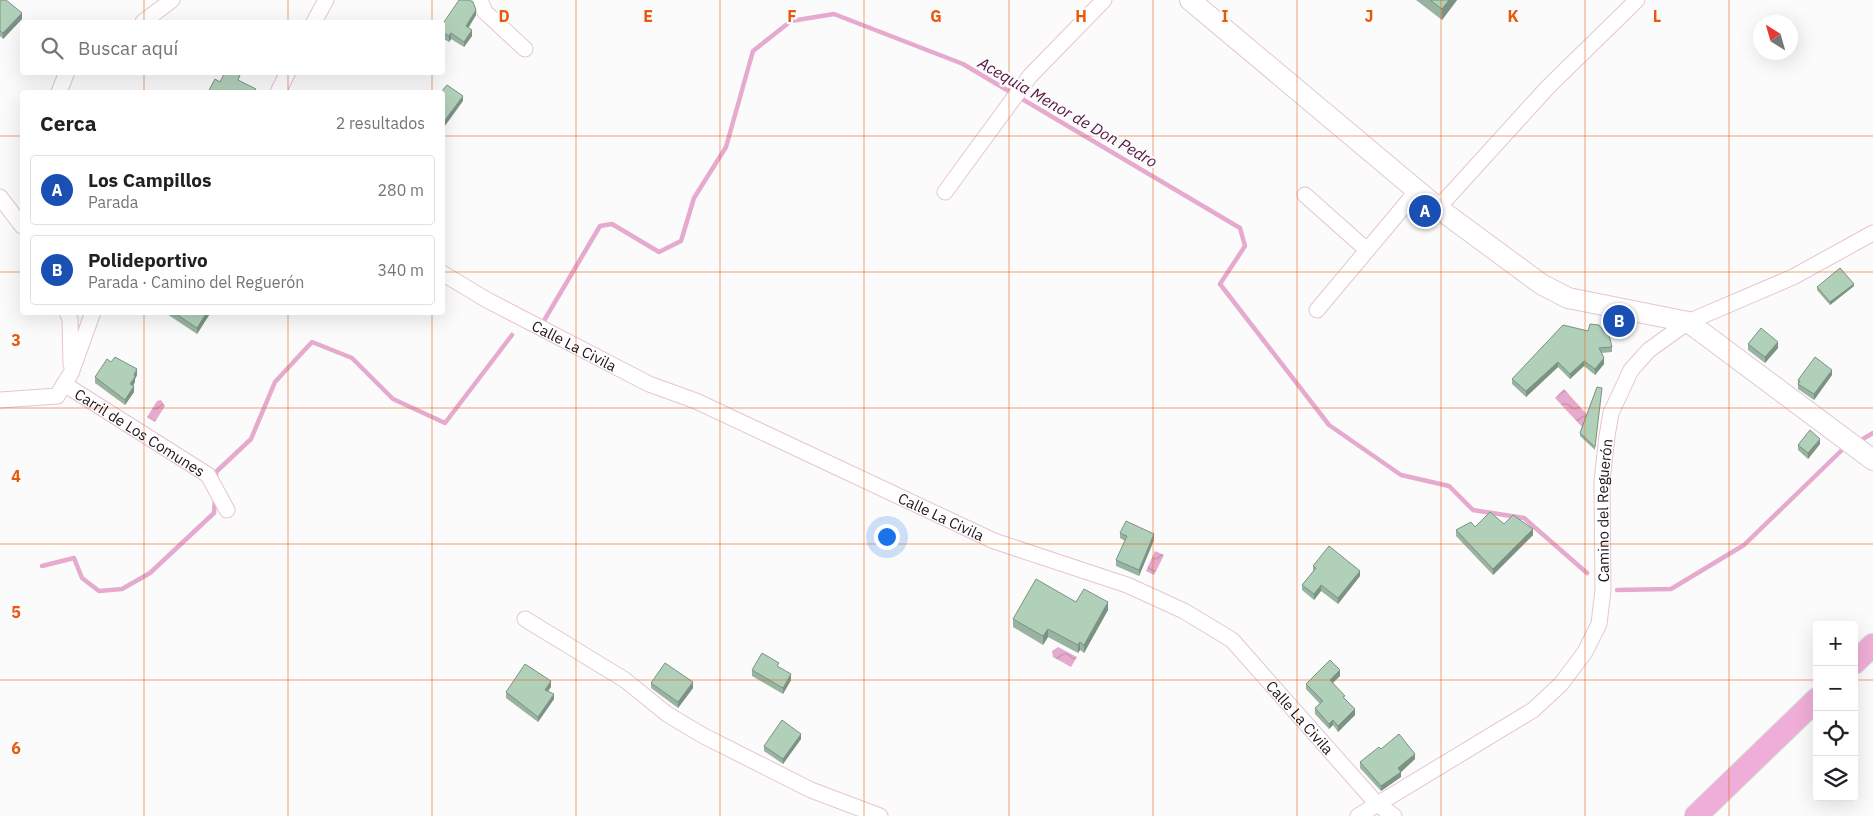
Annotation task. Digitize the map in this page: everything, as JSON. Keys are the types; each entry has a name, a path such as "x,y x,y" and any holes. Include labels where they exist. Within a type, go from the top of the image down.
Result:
{"main road":[{"path":"1190,0 1438,208 1541,284 1568,298 1688,322 1873,460"},
{"path":"1858,659 1873,645"},
{"path":"1696,816 1813,703"}],"street":[{"path":"146,20 172,0"},
{"path":"315,20 326,0"},
{"path":"480,0 485,12 525,49"},
{"path":"945,192 1030,76 1104,0"},
{"path":"1438,208 1548,87 1637,0"},
{"path":"60,90 66,75"},
{"path":"279,90 286,75"},
{"path":"1317,310 1410,199 1415,189"},
{"path":"1305,195 1367,250"},
{"path":"0,197 20,222"},
{"name":"Camino del Reguerón","path":"1358,816 1533,710 1561,684 1585,652 1599,624 1602,598 1602,481 1611,413 1630,370 1649,350 1688,322 1793,277 1873,232"},
{"name":"Calle La Civila","path":"445,275 487,300 649,384 696,401 994,541 1127,586 1184,611 1232,640 1377,804 1394,816"},
{"path":"67,378 70,318 68,315"},
{"path":"0,400 57,396 67,378 92,315"},
{"name":"Carril de Los Comunes","path":"67,378 208,475 227,510"},
{"path":"525,619 625,680 667,714 702,735 812,790 880,816"}],"water":[{"path":"1564,389 1591,419 1582,427 1555,398"},
{"path":"161,400 165,406 155,422 147,417 157,401"},
{"path":"1155,551 1164,555 1154,575 1146,571"},
{"path":"1058,647 1077,657 1071,667 1053,657 1052,651"}],"building":[{"path":"0,0 6,0 22,13 3,33 0,31"},
{"path":"459,0 473,2 476,10 466,26 472,30 464,42 451,33 449,36 445,34 445,21"},
{"path":"1430,0 1449,0 1442,9"},
{"path":"224,75 240,75 238,80 256,89 209,90 215,79 220,82"},
{"path":"447,85 463,96 445,120 445,90 443,90"},
{"path":"1840,268 1854,284 1830,302 1817,287"},
{"path":"178,315 205,315 197,328"},
{"path":"1590,324 1599,325 1605,333 1608,331 1612,347 1599,348 1604,358 1595,369 1584,361 1570,374 1558,362 1526,391 1512,379 1563,325 1588,331"},
{"path":"1761,328 1778,342 1765,357 1748,344"},
{"path":"115,357 137,369 135,377 130,384 134,386 125,400 95,377 107,359 111,362"},
{"path":"1815,357 1832,370 1814,394 1798,384 1800,381 1798,380"},
{"path":"1597,387 1602,388 1595,447 1580,433"},
{"path":"1810,430 1820,439 1808,453 1798,445"},
{"path":"1490,512 1504,524 1513,515 1533,529 1493,569 1456,530 1471,522 1475,527"},
{"path":"1126,521 1154,534 1139,570 1116,560 1127,536 1120,533"},
{"path":"1329,546 1360,571 1338,598 1321,585 1314,594 1302,585 1316,568 1313,566"},
{"path":"1036,579 1076,602 1084,589 1108,602 1084,645 1080,642 1078,645 1048,629 1043,636 1013,619"},
{"path":"762,653 779,663 777,666 791,674 783,688 752,670"},
{"path":"1330,660 1340,670 1330,680 1355,709 1338,726 1333,720 1329,724 1315,708 1323,701 1306,684"},
{"path":"665,663 693,682 678,702 651,683"},
{"path":"525,664 551,681 545,690 554,694 538,717 506,692"},
{"path":"782,720 801,734 783,759 764,746"},
{"path":"1399,734 1415,754 1398,768 1401,772 1381,786 1360,762 1379,747 1381,749"}],"waterway":[{"name":"Acequia Menor de Don Pedro","path":"542,324 600,226 612,224 659,252 681,241 694,198 726,147 753,51 791,21 834,14 963,64 1240,228 1245,246 1220,284 1329,425 1401,475 1449,486 1473,510 1524,518 1587,573"},
{"name":"Acequia Menor de Don Pedro","path":"216,478 216,472 251,439 275,382 312,342 352,358 393,399 445,423 512,335"},
{"name":"Acequia Menor de Don Pedro","path":"1863,439 1873,433"},
{"name":"Acequia Menor de Don Pedro","path":"1617,590 1671,589 1744,545 1842,450"},
{"name":"Acequia Menor de Don Pedro","path":"42,566 74,558 82,578 99,591 122,589 150,573 214,513 215,498"}],"place":[{"name":"Los Campillos","path":"1425,211"},
{"name":"Polideportivo","path":"1619,321"}]}
